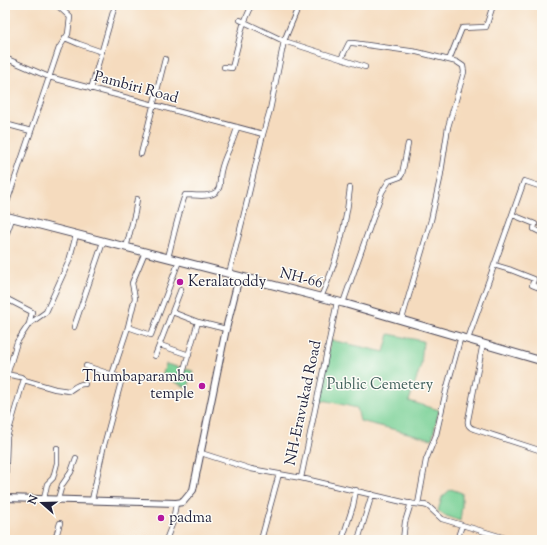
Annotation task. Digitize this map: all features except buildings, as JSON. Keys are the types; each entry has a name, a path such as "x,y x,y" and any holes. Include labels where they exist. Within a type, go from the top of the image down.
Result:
{"main road":[{"name":"NH-66","path":"8,217 340,302 542,361"},
{"path":"5,498 183,502 193,490 226,329 239,277"}],"street":[{"path":"5,208 58,48 68,34 70,17 57,5"},
{"path":"91,89 116,5"},
{"path":"224,67 232,68 242,21 252,5"},
{"path":"229,274 270,110 284,41 299,5"},
{"path":"449,60 462,28 486,26 493,5"},
{"path":"242,21 284,41 365,67"},
{"path":"65,38 102,52"},
{"path":"341,59 349,43 356,43 417,52 449,60 463,66 464,72 448,127 440,178 431,220 402,319"},
{"name":"Pambiri Road","path":"5,58 49,77 263,134"},
{"path":"141,154 165,59"},
{"path":"5,124 31,131"},
{"path":"168,258 185,195 209,195 219,189 220,172 225,157 236,136 237,127"},
{"name":"NH-Eravukad Road","path":"201,453 251,469 301,478 340,302 382,192 389,181 400,177 402,174 408,144"},
{"path":"418,504 426,460 436,436 446,391 464,338 494,265 524,181 542,187"},
{"path":"321,297 333,269 339,248 348,211 350,188"},
{"path":"126,248 137,199"},
{"path":"512,215 535,224 534,229 542,233"},
{"path":"5,238 8,217"},
{"path":"29,324 46,312 69,261 76,235"},
{"path":"74,327 103,242"},
{"path":"112,375 128,327 135,298 132,283 145,252"},
{"path":"128,327 151,335 179,261"},
{"path":"494,265 534,279 532,285 542,289"},
{"path":"155,356 181,289"},
{"path":"5,298 32,312 29,324 17,342 6,374 5,382"},
{"path":"172,312 198,322 226,329"},
{"path":"183,373 198,322"},
{"path":"483,343 468,425 471,428 542,451"},
{"path":"160,345 189,355"},
{"path":"86,366 119,377 121,382 103,449 92,500"},
{"path":"6,374 21,377 24,380 55,389 69,391 81,383 85,384"},
{"path":"5,489 7,437 24,380"},
{"path":"44,499 47,484 53,478 57,463 57,448"},
{"path":"58,499 62,485 71,472 76,458"},
{"path":"261,540 279,474"},
{"path":"301,478 428,506 442,519 512,540"},
{"path":"342,540 353,506 356,490"},
{"path":"358,540 372,494"},
{"path":"166,540 173,522 176,503"},
{"path":"403,540 405,522 411,503"},
{"path":"55,540 60,523"},
{"path":"457,540 462,525"}],"green space":[{"name":"Public Cemetery","path":"389,334 423,341 421,365 409,401 439,410 432,439 360,421 357,408 319,399 331,340 384,352"},
{"path":"166,364 193,371 188,388 162,376"},
{"path":"451,489 462,493 460,521 438,511 442,497"}],"place":[{"name":"Keralatoddy","path":"180,282"},
{"name":"Thumbaparambu temple","path":"202,386"},
{"name":"padma","path":"161,518"}]}
